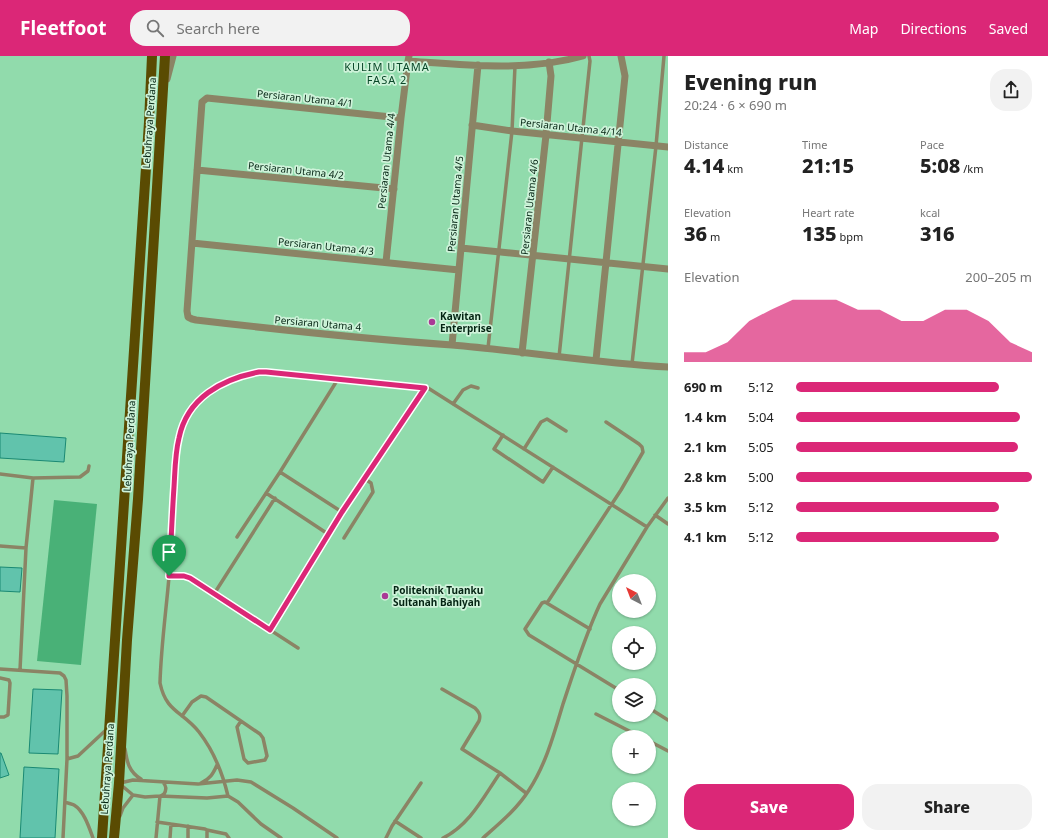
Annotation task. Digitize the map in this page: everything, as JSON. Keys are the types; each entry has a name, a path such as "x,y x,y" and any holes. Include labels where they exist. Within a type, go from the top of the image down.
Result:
{"main road":[{"name":"Lebuhraya Perdana","path":"102,838 141,257 152,56"},
{"name":"Lebuhraya Perdana","path":"112,835 111,806 119,783 165,56"},
{"path":"109,738 114,768 119,783"}],"street":[{"path":"164,90 173,56"},
{"path":"408,59 478,65 515,65 549,62 583,56"},
{"path":"596,360 626,76 621,56"},
{"name":"Persiaran Utama 4/4","path":"386,262 408,59"},
{"name":"Persiaran Utama 4/6","path":"522,353 546,135 551,76 549,62"},
{"name":"Persiaran Utama 4/5","path":"452,346 478,65"},
{"name":"Persiaran Utama 4/1","path":"208,98 401,118"},
{"name":"Persiaran Utama 4","path":"208,98 202,102 196,170 187,311 188,317 192,319 269,329 488,349 632,365 668,367"},
{"name":"Persiaran Utama 4/14","path":"472,125 546,135 668,147"},
{"name":"Persiaran Utama 4/2","path":"196,170 394,189"},
{"name":"Persiaran Utama 4/3","path":"192,243 459,270"},
{"path":"461,248 668,269"}],"lane":[{"path":"559,357 590,61 589,56"},
{"path":"632,365 656,146 664,56"},
{"path":"488,349 512,131 515,65"},
{"path":"228,796 224,781 208,746 200,734 174,710 164,698 160,682 169,576 176,459 179,437 186,419 198,401 220,384 244,375 266,372 428,388 503,434 524,449 647,527"},
{"path":"237,537 280,472 338,379"},
{"path":"454,404 463,390 471,386 478,388"},
{"path":"270,630 342,512 425,388"},
{"path":"524,449 541,422 544,420 547,419 566,431"},
{"path":"547,603 621,490 643,452 642,447 639,444 606,422"},
{"path":"503,434 494,449 543,482 553,467"},
{"path":"0,474 33,478 80,477 88,471 89,466"},
{"path":"280,472 342,512"},
{"path":"20,670 26,548 33,478"},
{"path":"344,538 373,492 371,484 365,479"},
{"path":"266,493 328,534"},
{"path":"214,594 275,498"},
{"path":"482,838 515,808 526,793 541,767 551,743 576,664 600,604 647,527 668,498"},
{"path":"655,516 668,524"},
{"path":"0,546 26,548"},
{"path":"169,576 184,576 190,578 298,648"},
{"path":"590,629 545,602 542,603 525,629 529,635 612,686"},
{"path":"0,669 60,673 66,680 67,759 63,838"},
{"path":"0,678 8,680 10,683 8,714 4,717 0,717"},
{"path":"442,689 475,708 480,717 462,749 500,773 526,793"},
{"path":"182,716 192,702 201,696 206,697 260,734 263,738 267,756 265,760 248,763 246,761 237,727 241,721"},
{"path":"656,712 668,720"},
{"path":"596,714 627,730"},
{"path":"67,759 78,756 110,727"},
{"path":"122,730 127,762 131,771 142,780"},
{"path":"656,745 668,751"},
{"path":"198,784 209,779 214,774 217,765"},
{"path":"443,838 458,829 468,819 500,773"},
{"path":"119,783 133,780 198,784 238,780 251,782 337,838"},
{"path":"156,838 160,796 164,794 166,790 163,782"},
{"path":"119,783 133,796 207,798 228,796 238,802 261,824 281,838"},
{"path":"386,838 395,821 421,783"},
{"path":"112,835 123,808 133,796"},
{"path":"65,802 74,805 80,812 86,821 93,838"},
{"path":"395,821 421,838"},
{"path":"157,822 201,828 226,834 229,838"},
{"path":"170,838 171,824"},
{"path":"188,826 188,838"},
{"path":"207,830 207,838"}],"green space":[{"path":"54,500 97,504 81,665 37,661"}],"building":[{"path":"0,433 66,438 64,462 0,458"},
{"path":"0,567 22,568 20,592 0,591"},
{"path":"33,689 62,690 58,754 29,753"},
{"path":"0,753 9,775 0,778"},
{"path":"24,767 59,769 55,838 20,838"}],"place":[{"name":"Kawitan Enterprise","path":"432,322"},
{"name":"Politeknik Tuanku Sultanah Bahiyah","path":"385,596"}],"district":[{"name":"KULIM UTAMA FASA 2","path":"387,73"}],"route":[{"path":"259,372 425,388 342,512 270,630 190,578 184,576 169,576 173,500 179,437 189,413 198,401 209,392 220,384 231,379 259,372"}]}
